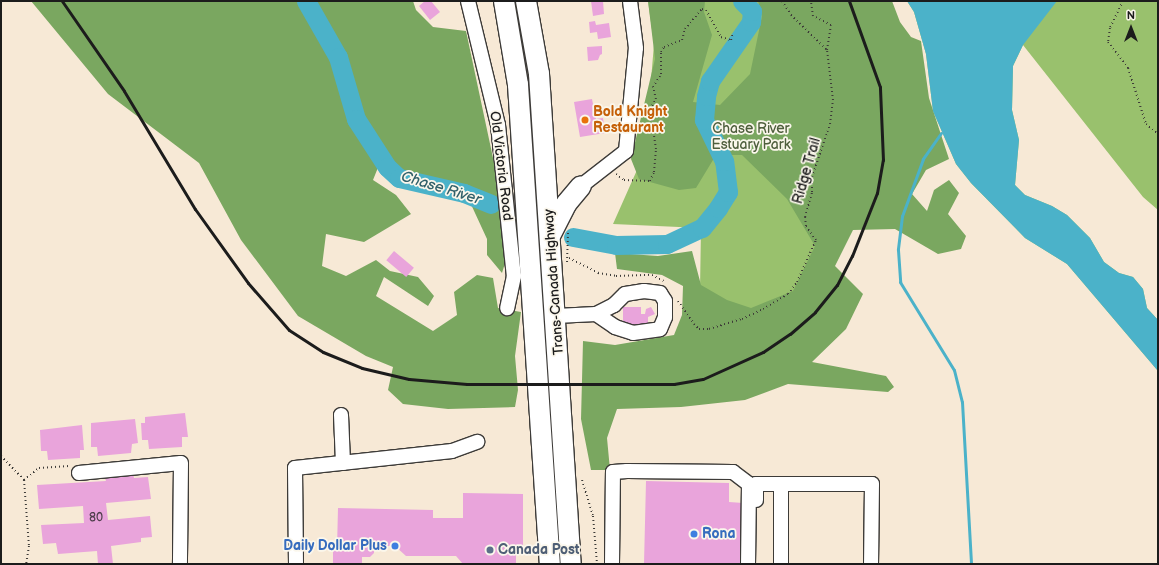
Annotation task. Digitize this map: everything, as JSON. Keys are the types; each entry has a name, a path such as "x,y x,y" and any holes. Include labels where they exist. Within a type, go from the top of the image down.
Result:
{"highway":[{"name":"Trans-Canada Highway","path":"504,1 518,85 550,564"},
{"name":"Trans-Canada Highway","path":"526,1 539,74 571,564"},
{"path":"550,236 566,204 581,186"}],"street":[{"name":"Old Victoria Road","path":"468,1 498,125 514,276 508,308"},
{"path":"581,186 607,168 626,151 636,48 630,1"},
{"path":"556,316 596,314 614,305 625,294 644,291 660,293 665,301 665,317 660,329 633,334 615,327 596,314"},
{"path":"341,415 343,463"},
{"path":"296,564 295,468 452,451 478,442"},
{"path":"79,472 181,463 180,564"},
{"path":"612,564 613,472 627,471 733,472 749,484 748,564"},
{"path":"756,564 756,484 872,484 871,564"},
{"path":"781,484 781,564"}],"path":[{"path":"782,1 791,15 827,50"},
{"name":"Ridge Trail","path":"675,297 690,320 699,329 709,329 742,320 788,294 797,282 816,240 805,223 812,177 830,124 833,100 827,50 831,25 813,16 811,1"},
{"path":"1123,1 1110,28 1108,42 1128,68 1146,124 1158,134"},
{"path":"607,168 624,180 650,181 654,172 656,149 650,109 656,99 653,87 661,71 661,52 664,47 682,40 685,29 702,9 706,10 721,37 731,40 733,33"},
{"path":"569,258 598,273 616,276 652,275 661,278 667,285"},
{"path":"1,456 24,480 29,546 26,564"},
{"path":"24,480 39,468 79,465 79,472"}],"green space":[{"path":"31,1 413,1 416,10 433,27 466,31 496,172 506,260 502,273 487,255 487,239 469,200 407,181 379,165 373,180 396,195 411,214 364,242 326,234 322,266 346,276 376,260 390,271 418,277 434,296 428,306 384,277 376,296 433,331 457,315 454,292 477,275 493,278 498,308 521,312 515,356 518,390 515,407 448,409 403,404 388,390 393,367 366,356 298,316 241,240 199,163 108,94"},
{"name":"Chase River Estuary Park","path":"648,1 814,1 852,113 805,288 699,351 701,228 613,224 645,152 654,44"},
{"path":"648,1 705,1 704,12 712,35 693,102 720,105 750,74 762,16 758,1 892,1 900,22 911,37 921,41 929,98 949,159 926,170 912,194 927,211 934,190 949,180 959,193 948,214 966,236 961,249 938,254 895,229 853,230 835,266 863,294 846,329 812,362 886,376 894,387 888,392 788,384 745,400 681,407 617,409 607,438 610,470 591,470 581,419 583,341 615,345 674,335 682,315 683,286 662,275 617,269 615,253 658,256 692,251 701,285 727,300 751,308 793,291 815,246 787,199 742,155 716,155 696,188 679,190 639,179 631,159 655,59"},
{"path":"907,1 1158,1 1158,210 1143,197 1023,45 1013,66 1012,110 1019,140 1015,185 1025,195 1052,206 1067,215 1090,238 1104,262 1119,273 1133,277 1143,289 1147,308 1158,320 1158,371 1067,264 1025,238 971,183 956,164 933,111 926,54 914,12"}],"water":[{"path":"907,1 1057,1 1023,45 1013,66 1012,110 1019,140 1015,185 1025,195 1052,206 1067,215 1090,238 1104,262 1119,273 1133,277 1143,289 1147,308 1158,320 1158,371 1067,264 1025,238 971,183 956,164 933,111 926,54 914,12"}],"building":[{"path":"425,1 431,1 440,12 430,20 419,6"},
{"path":"591,1 603,1 604,14 593,16"},
{"path":"595,21 596,25 609,23 611,37 598,39 597,32 590,33 589,22"},
{"path":"602,46 602,54 598,60 588,61 587,47"},
{"path":"592,99 596,119 603,118 605,133 580,137 574,102"},
{"path":"394,251 414,268 406,277 386,260"},
{"path":"623,307 641,307 641,314 645,314 646,309 651,307 655,314 648,317 648,326 623,327"},
{"path":"185,413 188,437 182,437 182,447 149,449 148,440 142,440 141,423 145,423 145,417"},
{"path":"135,419 138,443 132,444 131,453 98,456 97,447 91,447 91,423"},
{"path":"82,425 84,450 80,450 80,458 48,460 47,451 41,451 40,430"},
{"path":"133,474 134,478 148,477 151,499 106,503 108,520 150,516 152,537 141,538 141,542 111,546 113,564 98,564 97,551 58,554 56,543 43,544 41,525 84,523 83,506 39,509 37,485 106,481 105,478"},
{"name":"Rona","path":"646,481 729,483 729,502 743,503 742,564 644,564"},
{"path":"463,493 523,494 523,550 516,550 516,564 463,564 456,556 406,556 395,546 374,546 374,553 370,557 362,557 362,564 333,564 333,547 337,548 338,508 433,510 433,518 463,518"}],"waterway":[{"name":"Chase River","path":"306,1 338,57 356,119 387,167 399,178 464,193 491,204"},
{"name":"Chase River","path":"573,237 616,245 667,244 702,228 718,208 728,192 724,161 704,120 706,96 710,81 751,22 752,11 742,1"},
{"path":"941,133 923,159 902,216 898,250 900,282 954,370 962,402 971,564"}],"railway":[{"path":"62,1 124,91 195,209 248,283 289,330 323,352 362,368 409,379 467,384 674,384 703,379 763,352 790,334 815,312 837,285 852,256 877,193 883,160 880,87 849,1"}],"place":[{"name":"Bold Knight Restaurant","path":"585,120"},
{"name":"Rona","path":"694,534"},
{"name":"Daily Dollar Plus","path":"395,546"},
{"name":"Canada Post","path":"490,550"}]}
